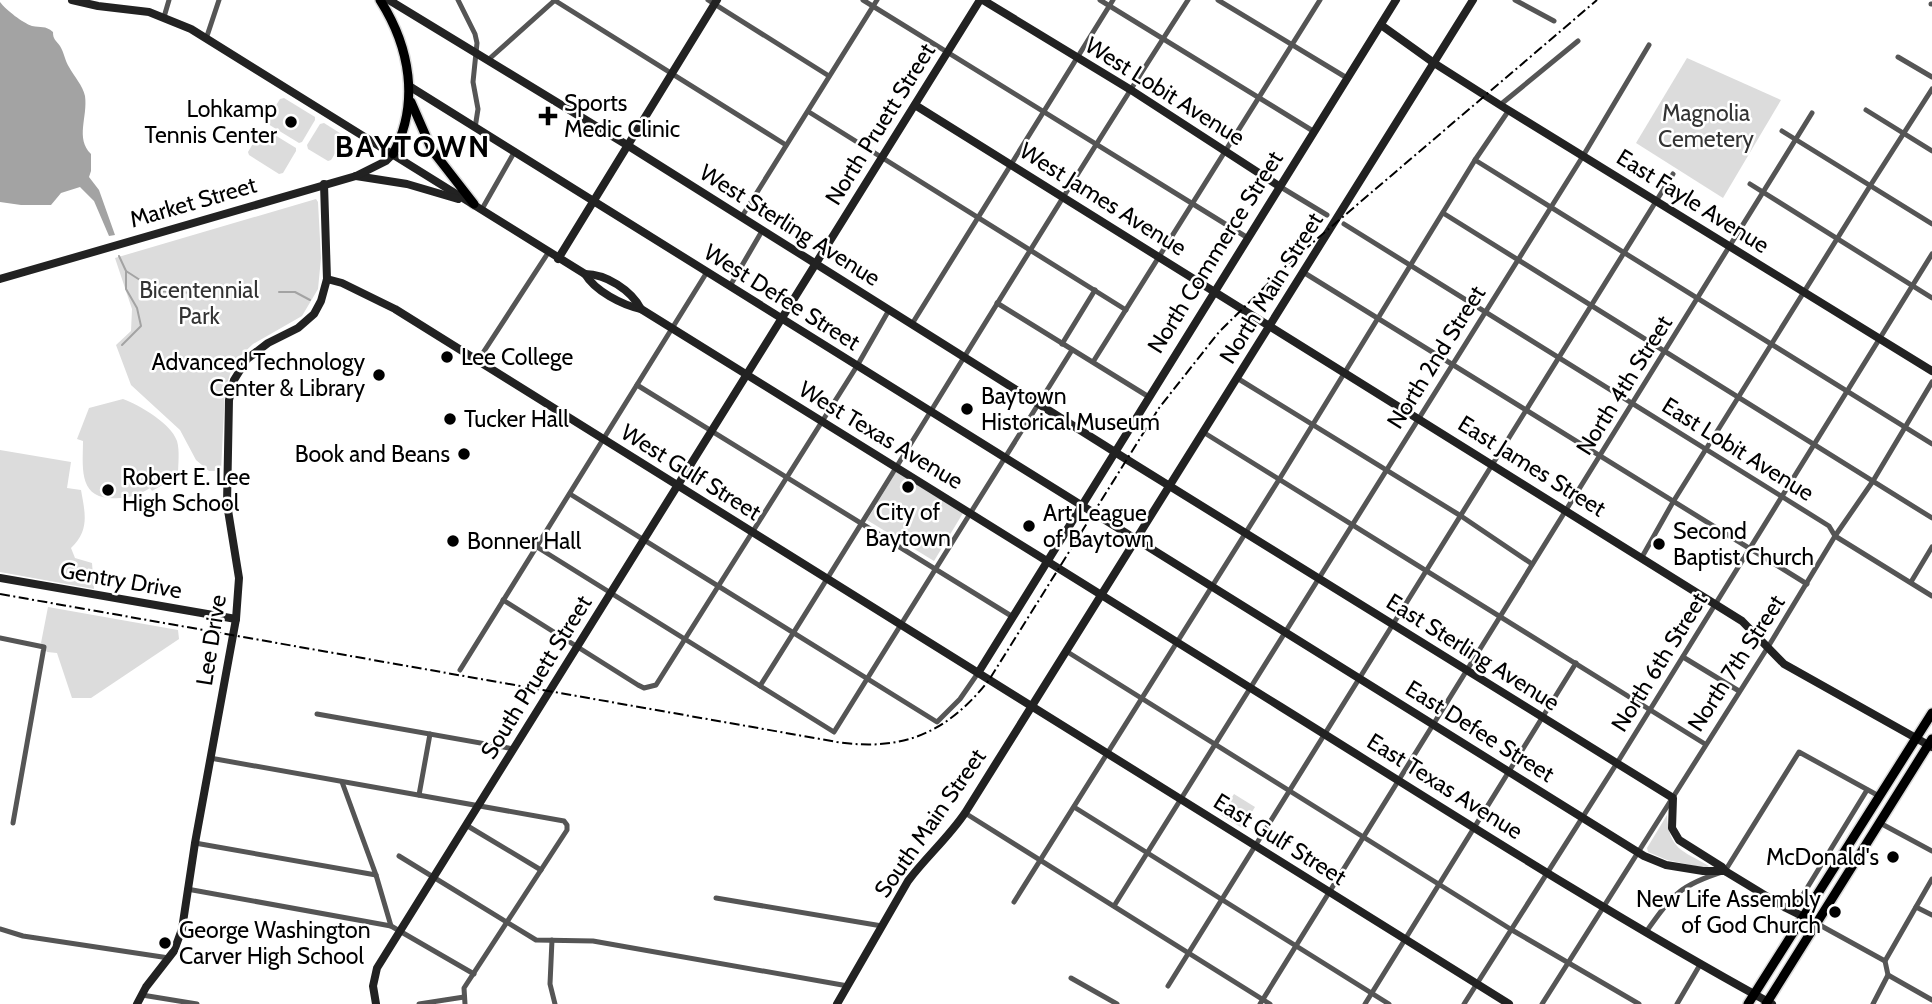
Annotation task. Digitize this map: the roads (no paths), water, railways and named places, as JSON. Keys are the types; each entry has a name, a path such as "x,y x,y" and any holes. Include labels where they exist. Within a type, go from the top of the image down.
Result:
{"main road":[{"name":"West Texas Avenue","path":"72,0 98,6 132,8 164,16 206,39 478,206 558,259 585,274 593,274 625,289 636,299 641,309 1101,595"},
{"path":"380,0 388,12 403,50 409,86 410,101 405,127 393,154"},
{"name":"West Sterling Avenue","path":"389,0 1169,485"},
{"name":"North Pruett Street","path":"747,376 981,0"},
{"name":"West Lobit Avenue","path":"981,0 1131,90 1279,186"},
{"name":"North Main Street","path":"1101,595 1473,0"},
{"path":"558,259 671,75 713,1"},
{"name":"North Commerce Street","path":"978,673 1393,2"},
{"name":"East Fayle Avenue","path":"1381,25 1500,105 1932,371"},
{"name":"West Defee Street","path":"409,86 1136,538"},
{"path":"410,101 432,150 478,206"},
{"name":"West James Avenue","path":"915,105 1270,325"},
{"name":"Market Street","path":"0,279 356,176 386,161 393,154"},
{"path":"356,176 407,184 478,206"},
{"name":"Lee Drive","path":"137,1004 178,943 182,929 236,620 239,578 227,504 229,400 234,380 247,359 268,343 298,328 314,314 326,290 324,184"},
{"name":"West Gulf Street","path":"327,279 342,283 395,309 1032,706"},
{"name":"East James Street","path":"1270,325 1742,621 1784,664 1931,744"},
{"name":"South Pruett Street","path":"376,1004 373,977 400,929 747,376"},
{"name":"East Sterling Avenue","path":"1169,485 1672,798"},
{"name":"East Defee Street","path":"1136,538 1507,772 1639,851 1666,865 1703,871 1725,871 1816,923"},
{"name":"Gentry Drive","path":"0,578 236,620"},
{"name":"East Texas Avenue","path":"1101,595 1603,908 1768,1003"},
{"name":"South Main Street","path":"837,1004 922,863 950,835 965,813 1101,595"},
{"name":"East Gulf Street","path":"1032,706 1509,1004"},
{"path":"1748,1004 1932,713"},
{"path":"1768,1003 1852,865 1931,744"},
{"path":"1672,798 1672,828 1679,840 1722,866 1725,871"},
{"path":"1840,857 1852,865"}],"street":[{"path":"164,16 169,0"},
{"path":"206,39 219,0"},
{"path":"458,0 475,34 473,82 478,109 475,128"},
{"path":"488,60 554,0 786,145"},
{"path":"863,0 1248,238"},
{"path":"741,218 877,0"},
{"path":"1100,0 1111,3 1313,131"},
{"path":"760,686 1188,0"},
{"path":"1218,0 1347,78"},
{"path":"1093,362 1320,0"},
{"path":"1515,0 1554,22"},
{"path":"713,1 829,76"},
{"path":"912,324 1111,3"},
{"path":"1500,105 1578,41"},
{"name":"North 2nd Street","path":"1114,906 1583,156 1649,45"},
{"path":"1898,57 1932,77"},
{"path":"1642,557 1673,502 1932,89"},
{"path":"1014,902 1280,478 1475,160 1509,110"},
{"path":"1866,110 1932,151"},
{"path":"809,111 1126,310"},
{"name":"North 4th Street","path":"1261,1002 1812,113"},
{"path":"1782,131 1932,224"},
{"path":"478,206 515,151"},
{"path":"1475,160 1932,444"},
{"path":"1168,986 1673,173"},
{"path":"1749,184 1932,298"},
{"name":"West Lobit Avenue","path":"1279,186 1327,215"},
{"path":"1443,213 1932,518"},
{"name":"East Lobit Avenue","path":"1344,225 1782,496 1829,526 1835,537 1932,596"},
{"path":"730,286 762,231"},
{"path":"477,362 548,253"},
{"name":"North 6th Street","path":"1464,1004 1617,763 1932,254"},
{"path":"460,670 707,272"},
{"path":"1303,272 1807,584"},
{"path":"1062,344 1095,290"},
{"path":"997,303 1149,397"},
{"path":"503,600 638,685 656,685 857,366 888,310"},
{"path":"537,547 834,732 1072,350"},
{"path":"1237,379 1461,516 1532,564"},
{"name":"North 7th Street","path":"1542,1004 1768,648 1835,537 1873,481 1932,382"},
{"path":"636,385 1013,617"},
{"path":"1203,432 1705,744"},
{"path":"570,494 936,723 960,699 978,673"},
{"path":"1911,582 1932,548"},
{"path":"0,638 44,647 13,823"},
{"path":"1066,651 1512,930 1639,1004"},
{"path":"1683,657 1739,691"},
{"path":"1364,1004 1576,663"},
{"path":"317,714 514,749"},
{"path":"419,795 430,734"},
{"path":"1646,932 1678,891 1689,883 1725,871 1799,752 1879,796"},
{"path":"210,758 564,821 567,830 464,988 465,1004"},
{"path":"342,782 376,875 391,926"},
{"path":"1793,911 1867,790"},
{"path":"1074,807 1389,1004"},
{"path":"965,813 1189,952 1261,1002 1270,1004"},
{"path":"1880,823 1932,851"},
{"path":"466,825 541,870"},
{"path":"195,843 376,875"},
{"path":"399,856 536,940 593,941 848,986"},
{"path":"1873,1004 1888,975 1885,961 1932,879"},
{"path":"187,889 391,926 474,974"},
{"path":"716,898 882,926"},
{"path":"1916,907 1932,915"},
{"path":"1816,923 1885,961"},
{"path":"0,929 23,936 169,958"},
{"path":"552,940 550,984 555,1004"},
{"path":"1677,1004 1701,963"},
{"path":"1888,975 1932,1000"},
{"path":"1071,978 1117,1004"},
{"path":"142,995 197,1004"},
{"path":"1098,1004 1103,996"},
{"path":"419,1004 464,997"}],"waterway":[{"path":"119,256 126,271 157,291 194,293 224,288"},
{"path":"122,345 141,326 137,308 126,289 126,271"},
{"path":"279,292 295,292 310,300"}],"railway":[{"path":"0,594 837,742 883,744 923,734 957,713 989,680 1159,408 1219,332 1290,262 1597,0"}],"place":[{"name":"Sports Medic Clinic","path":"548,116"},
{"name":"Lohkamp Tennis Center","path":"291,122"},
{"name":"Lee College","path":"447,357"},
{"name":"Advanced Technology Center & Library","path":"379,375"},
{"name":"Baytown Historical Museum","path":"967,409"},
{"name":"Tucker Hall","path":"450,419"},
{"name":"Book and Beans","path":"464,454"},
{"name":"City of Baytown","path":"908,487"},
{"name":"Robert E. Lee High School","path":"108,490"},
{"name":"Art League of Baytown","path":"1029,526"},
{"name":"Bonner Hall","path":"453,541"},
{"name":"Second Baptist Church","path":"1659,544"},
{"name":"McDonald's","path":"1893,857"},
{"name":"New Life Assembly of God Church","path":"1835,912"},
{"name":"George Washington Carver High School","path":"165,943"}],"district":[{"name":"BAYTOWN","path":"413,147"}],"park label":[{"name":"Magnolia Cemetery","path":"1706,126"},
{"name":"Bicentennial Park","path":"199,303"}]}
